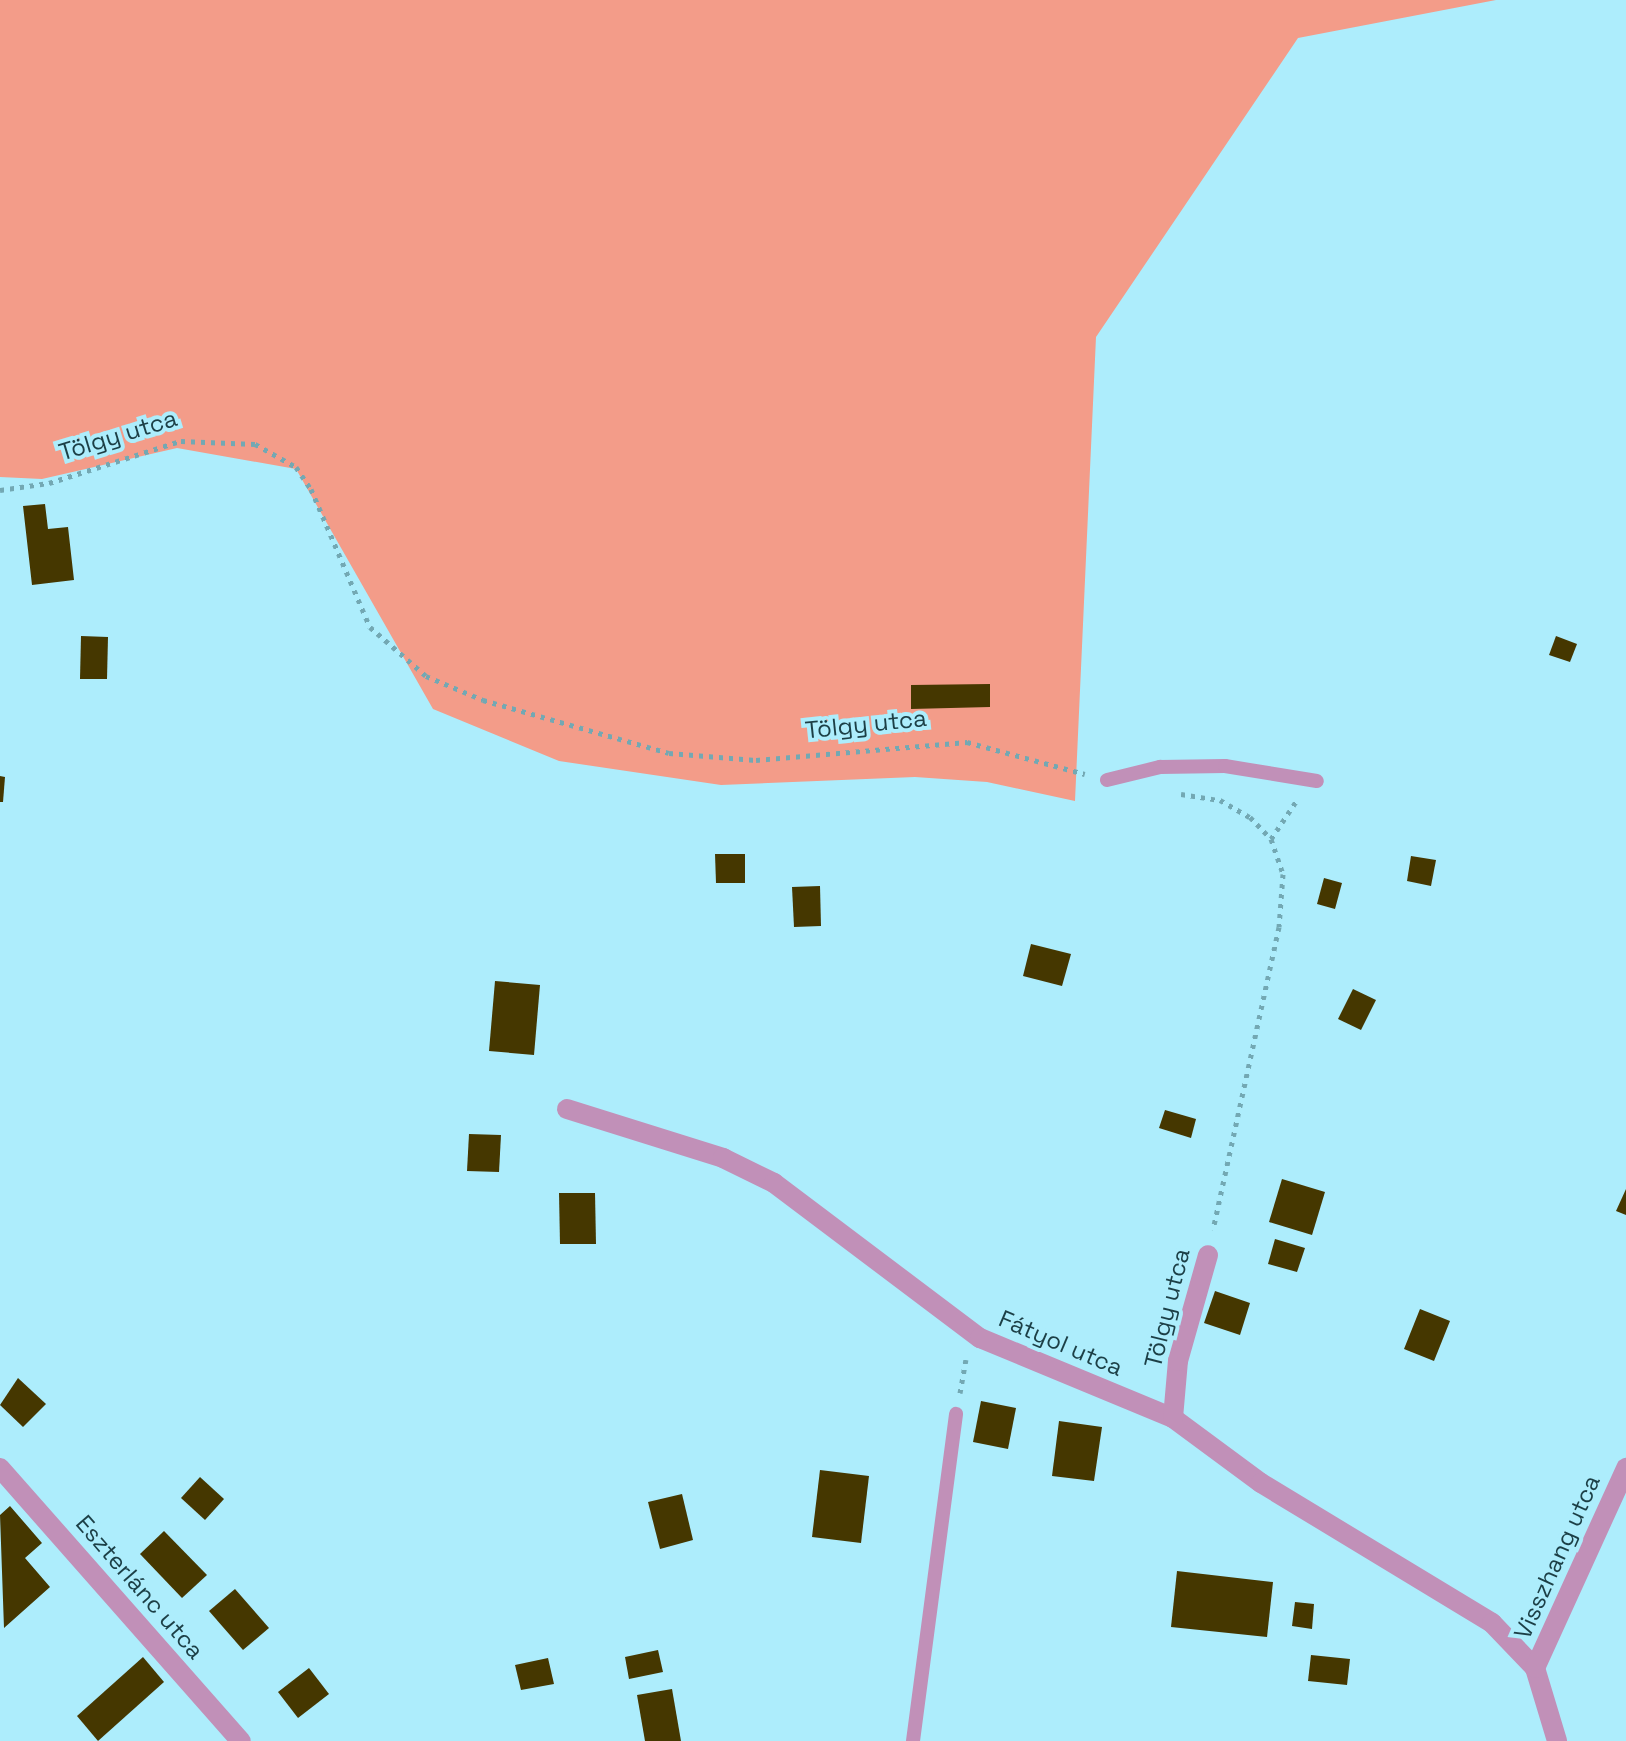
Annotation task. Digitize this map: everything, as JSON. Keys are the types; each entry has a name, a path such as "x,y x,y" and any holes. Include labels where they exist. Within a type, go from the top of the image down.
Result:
{"street":[{"name":"Fátyol utca","path":"567,1109 723,1158 774,1183 971,1332 1173,1418 1261,1483 1492,1623 1535,1668 1557,1741"},
{"name":"Tölgy utca","path":"1173,1418 1178,1361 1208,1255"},
{"name":"Eszterlánc utca","path":"0,1468 241,1741"},
{"name":"Visszhang utca","path":"1535,1668 1626,1468"}],"lane":[{"path":"1107,780 1160,767 1225,766 1311,785"},
{"path":"913,1741 956,1414"}],"path":[{"name":"Tölgy utca","path":"0,490 49,483 181,441 255,444 296,467 311,489 370,627 405,662 471,696 669,753 756,760 967,742 1107,780"},
{"path":"1170,792 1220,800 1271,839 1311,785"},
{"name":"Tölgy utca","path":"1208,1255 1279,927 1283,874 1271,839"},
{"path":"956,1414 971,1332"}],"shaded area":[{"path":"0,0 1496,0 1298,38 1096,337 1075,801 987,782 915,777 721,785 559,761 433,709 296,469 177,448 42,479 0,477"}],"building":[{"path":"45,504 48,529 68,527 74,580 32,585 23,506"},
{"path":"81,636 108,637 107,679 80,679"},
{"path":"1556,636 1577,644 1570,662 1549,655"},
{"path":"990,684 990,707 911,709 911,685"},
{"path":"0,776 5,777 3,802 0,802"},
{"path":"715,854 745,854 745,883 716,883"},
{"path":"1411,856 1436,860 1431,886 1407,881"},
{"path":"1324,878 1342,883 1335,909 1317,904"},
{"path":"820,886 821,926 794,927 792,887"},
{"path":"1031,944 1071,954 1062,986 1023,976"},
{"path":"495,981 540,985 534,1055 489,1051"},
{"path":"1353,989 1376,1000 1361,1030 1338,1019"},
{"path":"1165,1110 1196,1119 1191,1138 1159,1128"},
{"path":"469,1134 501,1135 499,1172 467,1171"},
{"path":"1282,1179 1325,1192 1312,1235 1269,1222"},
{"path":"1626,1189 1626,1215 1616,1211"},
{"path":"559,1193 595,1193 596,1244 560,1244"},
{"path":"1275,1239 1305,1248 1297,1272 1268,1264"},
{"path":"1215,1291 1250,1303 1240,1335 1204,1323"},
{"path":"1420,1309 1450,1321 1434,1361 1404,1349"},
{"path":"18,1378 46,1404 23,1427 0,1405"},
{"path":"981,1401 1016,1408 1008,1449 973,1442"},
{"path":"1059,1421 1102,1427 1094,1481 1052,1476"},
{"path":"820,1470 869,1476 861,1543 812,1537"},
{"path":"200,1477 224,1499 205,1520 181,1498"},
{"path":"682,1494 693,1540 660,1549 648,1502"},
{"path":"10,1506 42,1543 25,1558 50,1587 4,1628 0,1515"},
{"path":"164,1531 207,1575 182,1598 140,1554"},
{"path":"1177,1571 1273,1582 1267,1637 1171,1627"},
{"path":"235,1589 269,1628 243,1650 209,1611"},
{"path":"1295,1602 1314,1604 1312,1629 1292,1626"},
{"path":"658,1650 663,1672 629,1679 625,1657"},
{"path":"1311,1655 1350,1659 1347,1685 1308,1681"},
{"path":"143,1657 164,1682 98,1741 77,1716"},
{"path":"548,1658 554,1684 521,1690 515,1665"},
{"path":"309,1668 329,1694 298,1718 278,1692"},
{"path":"672,1689 681,1741 645,1741 637,1695"}]}
